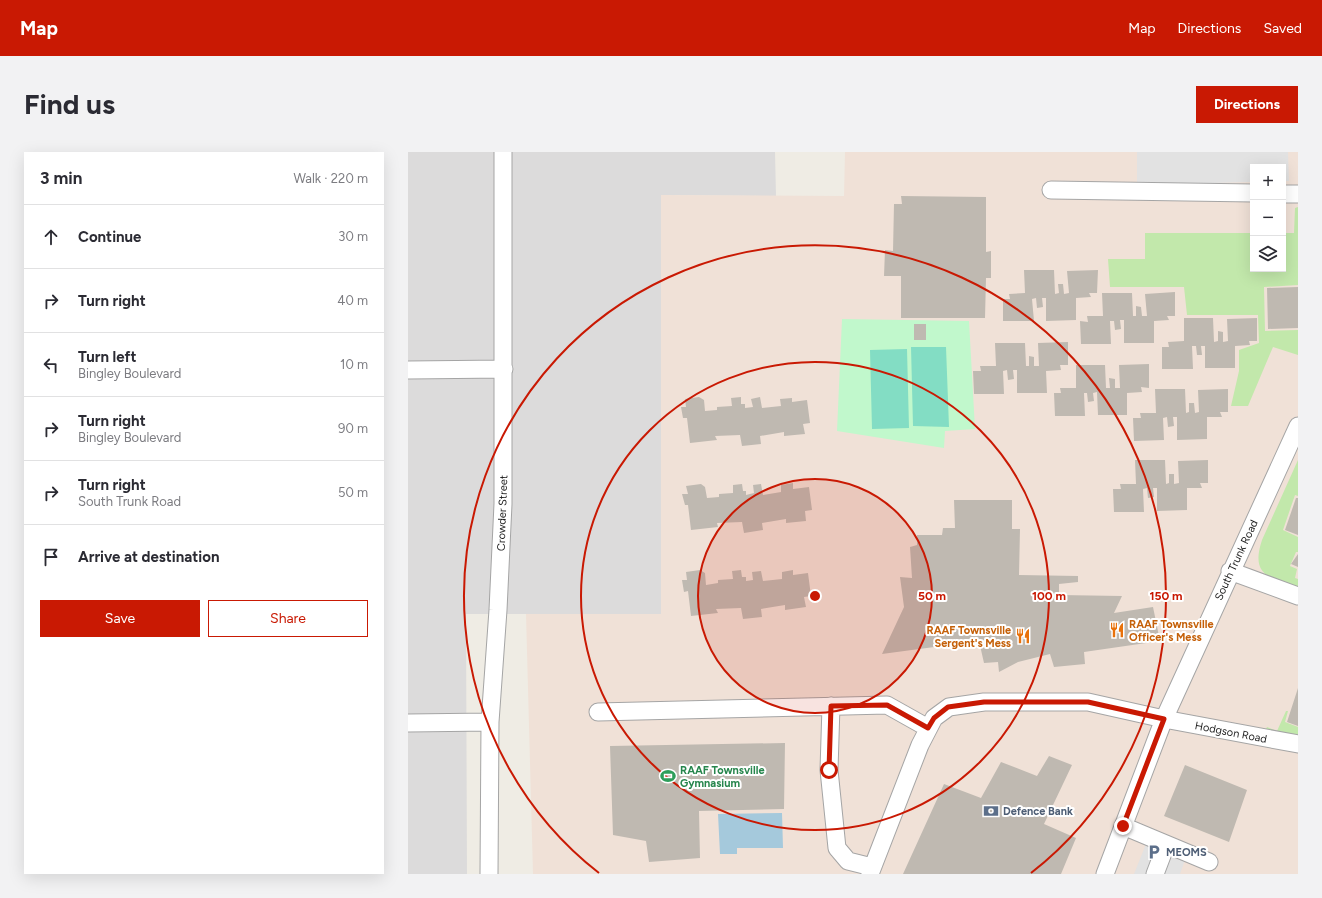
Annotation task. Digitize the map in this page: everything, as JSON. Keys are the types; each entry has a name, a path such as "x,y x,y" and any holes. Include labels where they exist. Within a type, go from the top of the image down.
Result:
{"street":[{"name":"Crowder Street","path":"489,874 490,722 503,511 503,152"},
{"path":"1051,190 1250,194"},
{"path":"1286,194 1298,194"},
{"path":"408,370 504,369"},
{"name":"South Trunk Road","path":"1105,874 1164,719 1230,571 1298,426"},
{"path":"1230,571 1298,596"},
{"name":"Hodgson Road","path":"871,871 920,745 934,718 948,707 984,702 1088,702 1164,719 1298,744"},
{"path":"598,712 887,705 928,728"},
{"path":"831,706 829,770 837,848 848,861 871,871"},
{"path":"408,723 490,722"},
{"path":"1123,826 1209,862"},
{"path":"1155,874 1166,845"}],"shaded area":[{"path":"408,152 775,152 776,196 661,195 661,614 466,614 467,874 408,874"},
{"path":"845,152 1298,152 1298,874 533,874 526,614 661,614 661,195 844,196"},
{"path":"1137,152 1288,152 1289,181 1286,181 1286,164 1250,164 1250,182 1137,185"},
{"name":"MEOMS","path":"1146,844 1185,860 1180,874 1134,874"}],"green space":[{"path":"1298,207 1298,285 1264,287 1265,331 1298,330 1298,355 1273,347 1248,406 1231,406 1239,371 1239,350 1259,343 1258,315 1187,315 1184,287 1110,287 1108,259 1145,259 1145,233 1250,233 1250,272 1286,272 1286,233 1294,233 1295,208"},
{"path":"842,319 969,321 975,429 945,431 944,448 837,431"},
{"path":"911,347 946,347 949,427 913,426"},
{"path":"907,349 909,428 872,429 870,350"},
{"path":"1298,460 1298,496 1295,495 1283,530 1298,537 1298,552 1296,552 1290,566 1297,569 1295,578 1298,579 1298,589 1279,582 1265,574 1259,561 1259,552 1262,540"},
{"path":"1286,711 1288,711 1285,722 1298,727 1298,739 1266,729 1267,727 1277,731"}],"water":[{"path":"782,813 783,848 737,848 737,854 720,854 718,814"}],"building":[{"path":"901,196 986,197 986,252 991,251 991,278 986,278 985,318 901,318 901,276 884,276 885,250 893,251 894,204 902,204"},
{"path":"1024,270 1054,270 1055,294 1059,293 1058,284 1063,284 1064,294 1069,293 1067,271 1098,270 1097,293 1089,293 1091,297 1076,298 1076,320 1046,321 1046,298 1042,298 1043,307 1037,308 1036,298 1032,299 1034,321 1003,321 1003,299 1010,299 1009,294 1025,293"},
{"path":"1298,287 1298,328 1268,329 1267,288"},
{"path":"1175,292 1175,316 1167,316 1169,320 1154,321 1154,343 1124,343 1124,320 1120,320 1121,329 1115,330 1114,321 1110,321 1111,344 1081,344 1080,321 1088,322 1087,316 1103,316 1102,293 1132,293 1133,316 1136,316 1136,306 1141,307 1142,316 1147,316 1145,294"},
{"path":"1184,318 1213,318 1214,342 1218,341 1218,331 1223,332 1223,342 1228,341 1227,319 1257,318 1257,341 1249,341 1250,345 1235,346 1235,368 1205,368 1205,346 1201,346 1202,355 1197,355 1196,346 1192,346 1193,369 1162,369 1162,347 1169,347 1168,342 1184,341"},
{"path":"914,324 926,324 926,340 914,340"},
{"path":"1068,342 1068,365 1060,365 1061,370 1046,371 1047,393 1017,393 1017,370 1013,370 1014,379 1008,380 1007,370 1003,371 1004,394 974,394 973,371 981,371 980,366 996,366 995,343 1025,343 1026,366 1029,366 1029,356 1034,357 1034,366 1039,366 1038,343"},
{"path":"1149,364 1149,388 1141,387 1142,392 1127,393 1127,415 1098,415 1097,392 1093,393 1094,401 1088,402 1087,393 1084,393 1085,416 1055,416 1054,393 1061,393 1060,388 1076,388 1076,365 1105,365 1106,388 1110,388 1109,378 1115,379 1115,388 1120,388 1119,365"},
{"path":"1155,389 1185,389 1186,413 1189,412 1189,403 1194,403 1195,413 1199,412 1198,390 1228,389 1228,412 1220,412 1222,417 1207,417 1207,439 1177,440 1177,417 1173,417 1174,426 1168,427 1167,417 1163,418 1164,440 1134,441 1133,418 1141,418 1140,413 1156,413"},
{"path":"699,397 704,400 705,411 717,410 717,407 732,406 731,398 741,397 741,404 745,404 745,408 753,407 751,399 760,397 762,408 781,406 780,399 792,398 792,402 807,400 810,423 803,424 805,434 784,436 784,432 760,436 761,444 742,446 740,435 715,436 717,440 690,443 687,418 683,418 681,407 686,407 685,399"},
{"path":"1135,460 1165,460 1166,484 1169,483 1169,474 1174,474 1174,484 1179,483 1178,461 1208,460 1208,483 1200,483 1202,488 1187,488 1187,510 1157,511 1157,488 1153,488 1154,497 1148,498 1147,488 1143,489 1144,512 1114,512 1113,489 1121,489 1120,484 1136,484"},
{"path":"793,483 793,489 809,487 812,510 805,511 806,521 786,523 786,519 762,523 763,530 744,533 742,522 717,523 718,527 691,530 688,505 685,505 682,494 688,494 686,486 701,484 705,487 707,498 719,497 719,494 733,493 733,485 742,484 743,491 746,491 746,495 754,493 753,485 761,484 763,495 781,492 781,485"},
{"path":"1296,498 1298,498 1298,535 1285,530"},
{"path":"954,500 1012,500 1012,529 1020,529 1019,575 1078,576 1078,582 1059,584 1059,595 1122,596 1114,613 1153,607 1160,641 1084,652 1085,664 1054,667 1050,654 1018,662 999,672 998,662 984,663 979,641 882,654 904,607 900,577 912,578 910,547 917,545 917,535 942,535 943,528 955,528"},
{"path":"1298,554 1298,567 1291,564"},
{"path":"700,570 705,573 706,585 718,583 718,580 733,579 732,571 741,570 742,577 746,577 746,581 753,580 752,572 761,571 763,581 782,579 782,572 793,570 793,575 808,573 811,596 804,597 806,607 785,610 785,605 761,609 762,617 743,619 741,608 716,609 718,613 691,616 688,591 684,592 682,580 687,580 686,572"},
{"path":"1298,688 1298,726 1287,722"},
{"path":"785,743 784,809 699,811 700,858 649,862 646,841 613,835 610,746"},
{"name":"Defence Bank","path":"1049,756 1072,765 1044,824 1076,838 1061,874 903,874 944,784 981,798 1001,762 1037,776"},
{"path":"1185,765 1247,790 1229,842 1164,816"}],"place":[{"name":"RAAF Townsville Officer's Mess","path":"1117,630"},
{"name":"RAAF Townsville Sergent's Mess","path":"1023,636"},
{"name":"RAAF Townsville Gymnasium","path":"668,776"},
{"name":"Defence Bank","path":"991,811"},
{"name":"MEOMS","path":"1154,852"}],"route":[{"path":"829,770 831,706 887,705 928,728 934,718 948,707 984,702 1088,702 1164,719 1123,826"}]}
